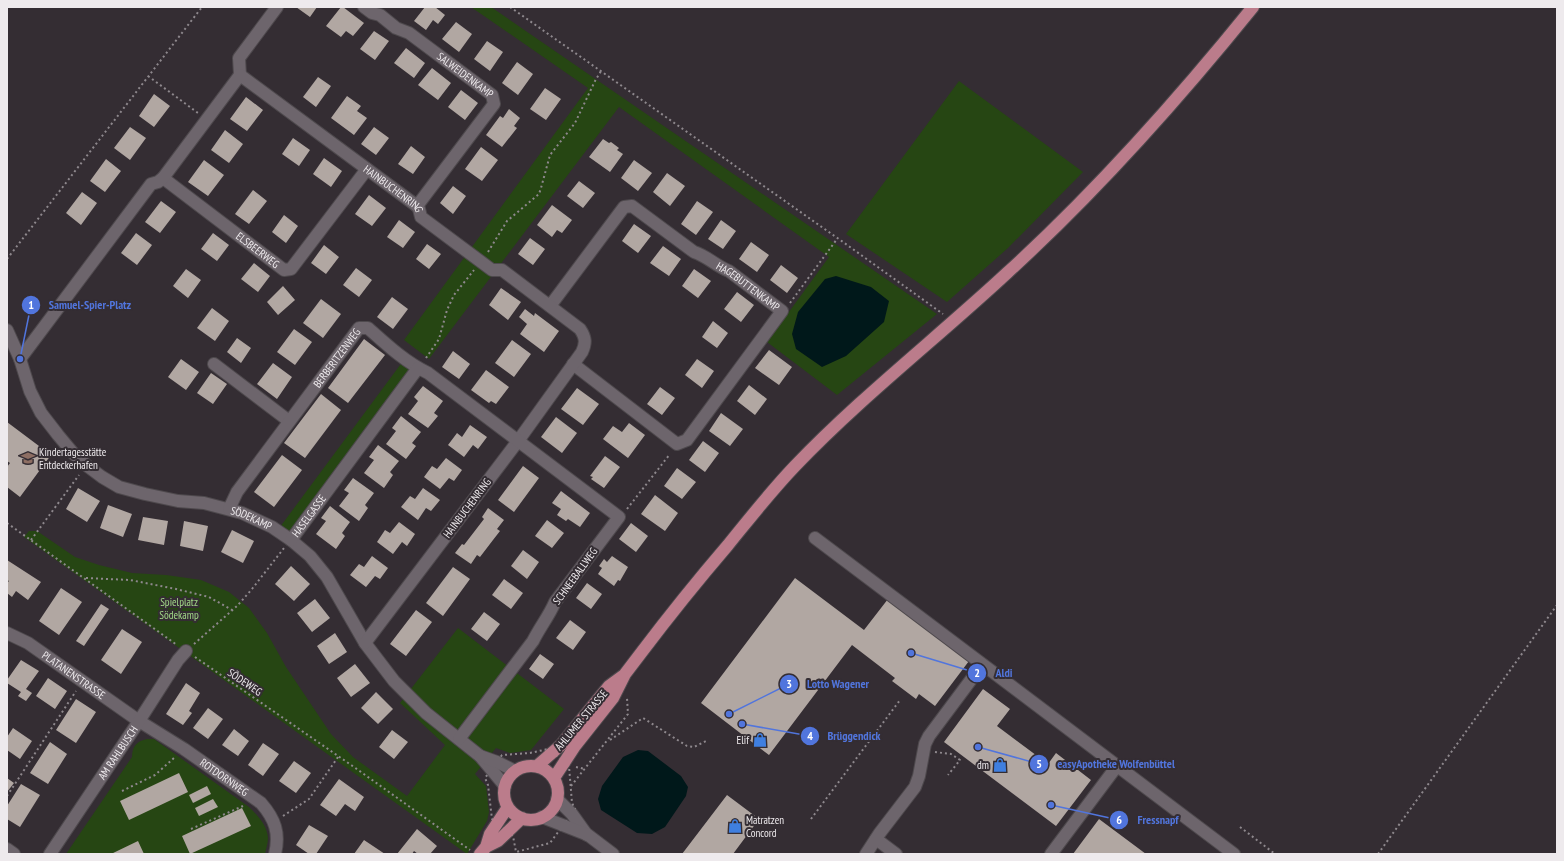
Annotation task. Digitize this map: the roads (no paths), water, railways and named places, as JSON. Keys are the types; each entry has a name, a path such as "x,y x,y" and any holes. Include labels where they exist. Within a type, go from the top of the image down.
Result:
{"main road":[{"name":"AHLUMER STRASSE","path":"554,778 575,746 617,692 625,674 668,617 762,502 793,468 858,406 953,322 1052,230 1131,150 1192,82 1254,7"},
{"name":"AHLUMER STRASSE","path":"537,766 561,745 609,686 625,674"},
{"path":"525,766 537,766 546,770 554,778 558,788 557,799 552,810 542,817 532,820 516,815 508,807 504,797 505,786 514,771 525,766"},
{"path":"483,851 490,834 508,807"},
{"path":"483,851 498,841 522,818"}],"street":[{"path":"20,359 151,184 158,182 163,178 240,75 239,58 277,7"},
{"name":"SALWEIDENKAMP","path":"364,7 372,13 380,15 396,28 409,33 492,95 494,104 417,206"},
{"name":"HAINBUCHENRING","path":"240,75 417,206 422,217 481,262 492,270 502,270 550,306 580,330 585,338 585,344 582,352 518,441 365,643"},
{"name":"ELSBEERWEG","path":"163,178 284,270 292,269 367,169"},
{"name":"HAGEBUTTENKAMP","path":"550,306 624,208 632,206 694,252 729,271 782,311 687,440 677,444 573,364"},
{"name":"BERBERITZENWEG","path":"229,509 237,492 359,328 368,328 391,349 418,368 428,373 518,441"},
{"name":"SÖDEKAMP","path":"7,330 20,359 30,391 42,413 73,453 86,465 102,477 126,489 178,501 204,503 229,509 256,519 291,540 310,556 327,577 365,643 381,666 408,697 480,756 505,786"},
{"path":"214,364 289,421"},
{"name":"HASELGASSE","path":"291,540 418,368"},
{"name":"SCHNEEBALLWEG","path":"459,739 533,641 555,602 619,517 518,441"},
{"path":"815,538 1234,854"},
{"name":"PLATANENSTRASSE","path":"7,633 28,643 139,721"},
{"name":"AM RAHLBUSCH","path":"50,854 178,660 186,651"},
{"path":"866,854 915,787 919,776 925,744 929,736 982,665"},
{"name":"ROTDORNWEG","path":"139,721 184,749 251,796 269,812 275,822 278,833 278,844 275,854"},
{"name":"SÖDEKAMP","path":"480,756 497,762 514,771"},
{"path":"1051,854 1117,766"},
{"path":"557,799 572,814 588,836"},
{"path":"542,817 588,836 613,854"},
{"path":"876,839 896,854"},
{"path":"7,849 14,854"}],"water":[{"path":"836,276 871,287 889,301 884,322 846,356 822,367 796,349 792,334 798,312 825,279"},
{"path":"638,750 648,751 681,776 688,787 686,796 665,827 652,834 637,833 601,810 598,799 602,786 623,757"}],"place":[{"name":"Samuel-Spier-Platz","path":"20,359"},
{"name":"Kindertagesstätte Entdeckerhafen","path":"28,458"},
{"name":"Aldi","path":"911,653"},
{"name":"Lotto Wagener","path":"729,714"},
{"name":"Brüggendick","path":"742,724"},
{"name":"Elif","path":"760,740"},
{"name":"easyApotheke Wolfenbüttel","path":"978,747"},
{"name":"dm","path":"1000,765"},
{"name":"Fressnapf","path":"1051,805"},
{"name":"Matratzen Concord","path":"735,826"}],"park label":[{"name":"Spielplatz Södekamp","path":"179,608"}]}
